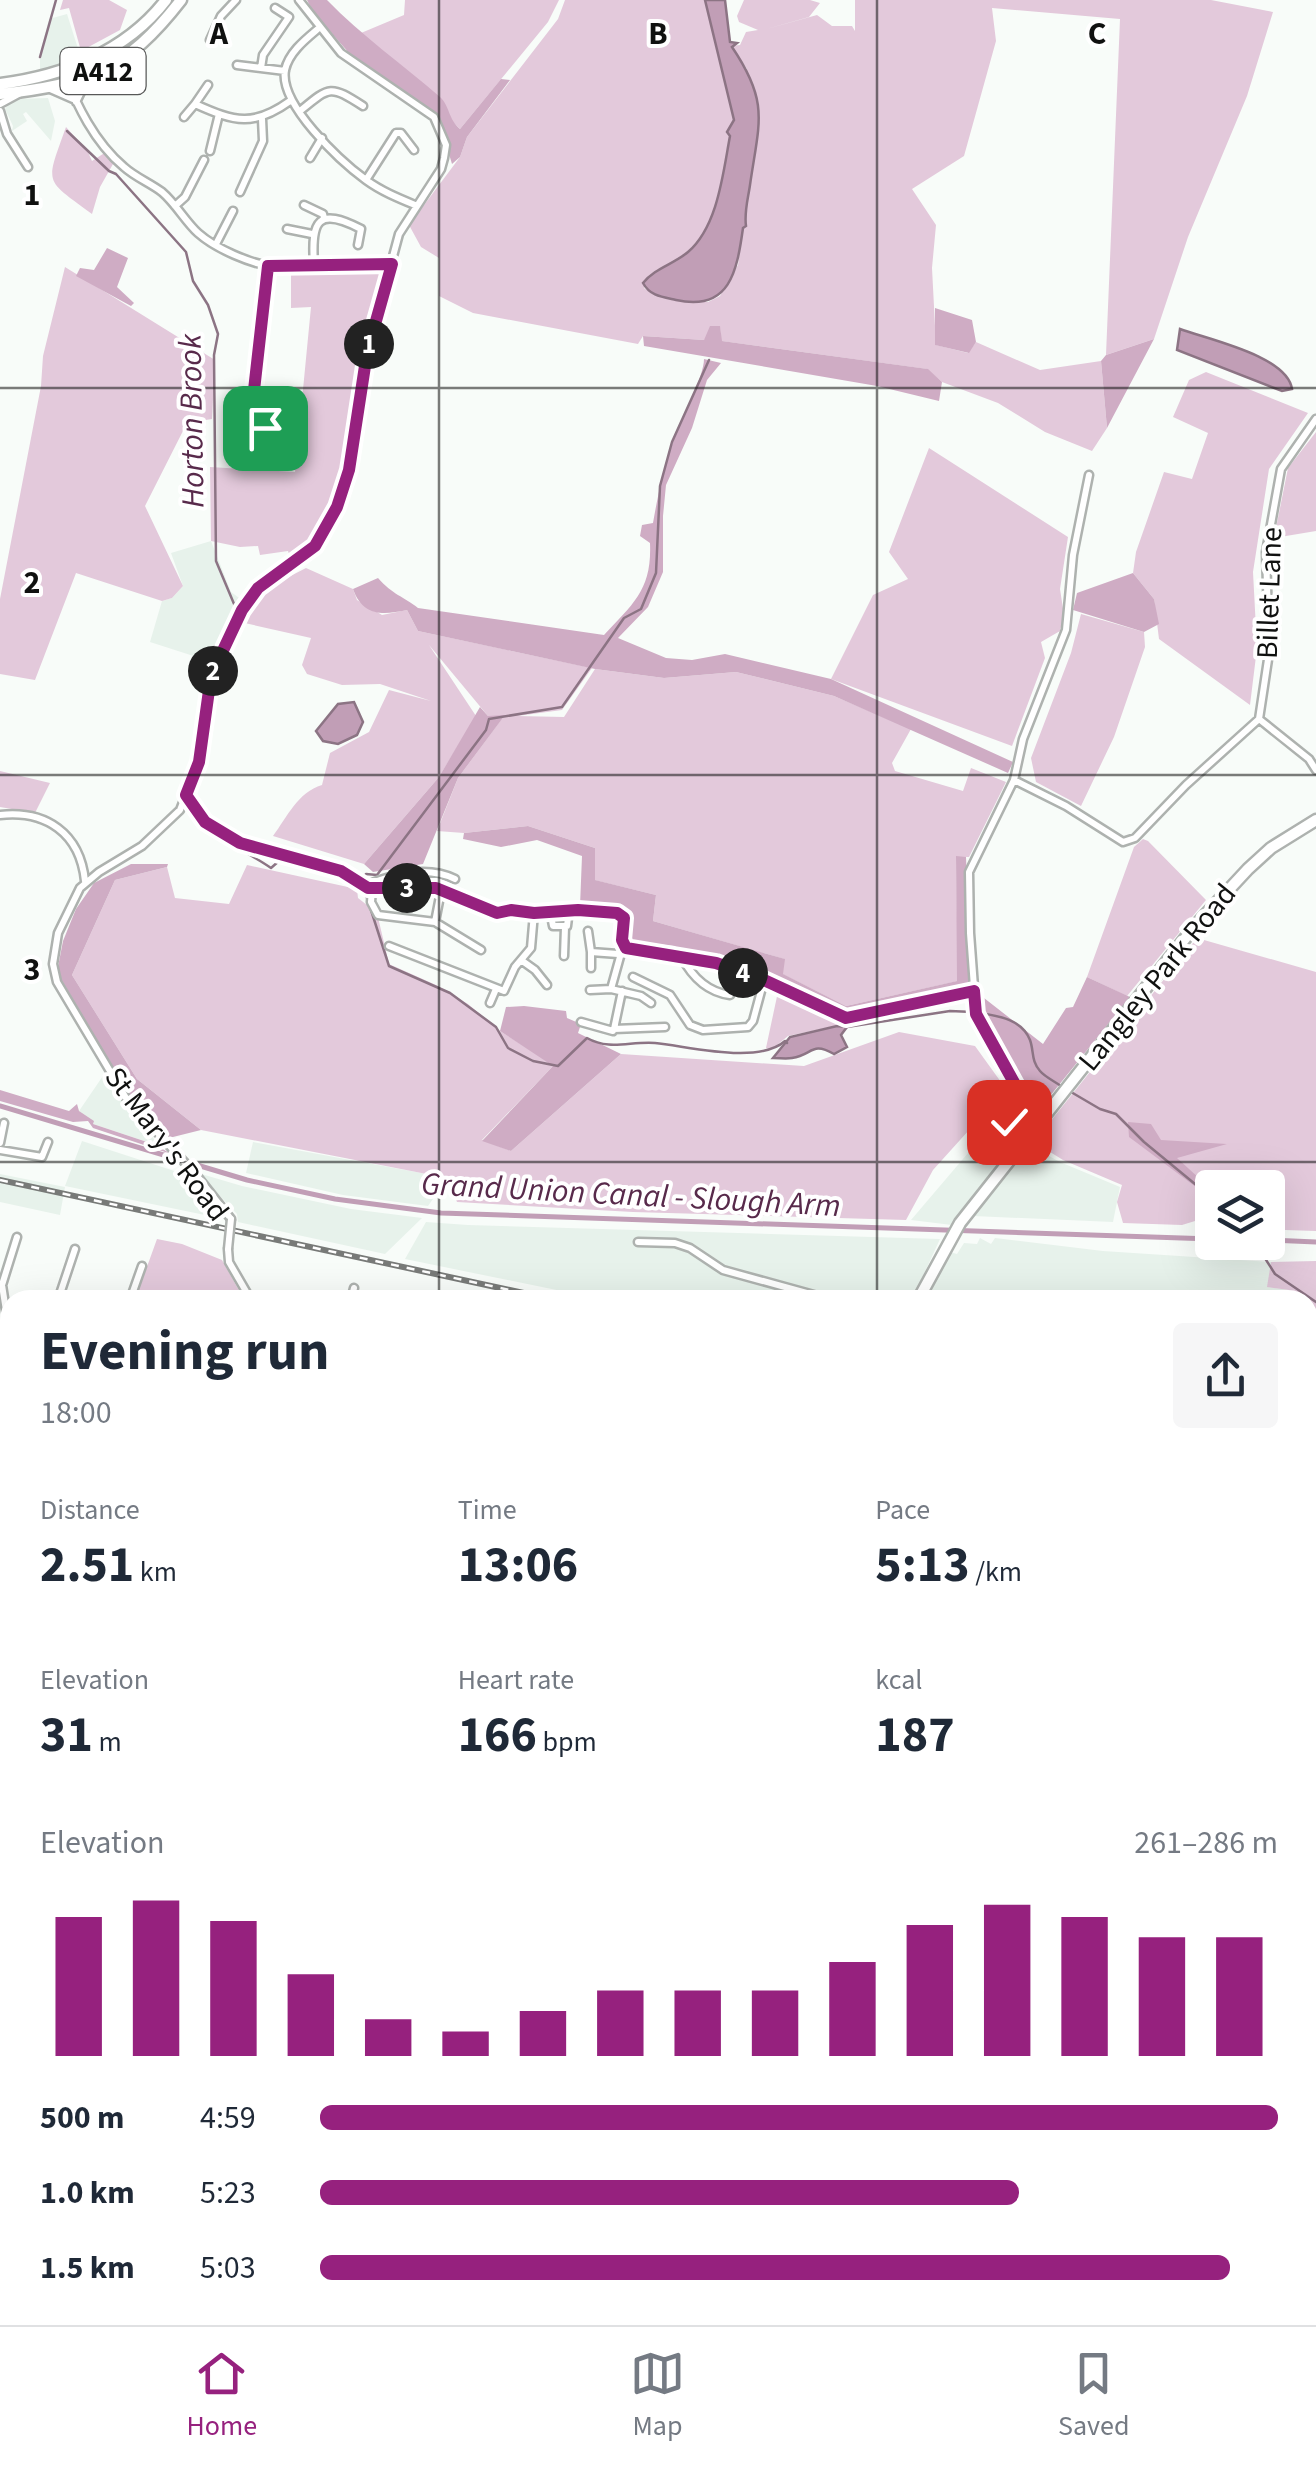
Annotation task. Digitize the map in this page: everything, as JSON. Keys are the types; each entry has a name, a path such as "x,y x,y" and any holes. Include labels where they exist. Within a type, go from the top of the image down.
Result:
{"main road":[{"name":"A412","path":"0,84 63,70 113,48 140,28 166,0"},
{"name":"A412","path":"0,94 68,84 122,60 150,38 181,0"},
{"name":"Langley Park Road","path":"923,1290 960,1223 1224,892 1271,848 1316,820"}],"street":[{"path":"210,40 221,16 236,0"},
{"path":"0,815 30,814 60,830 77,848 85,882 142,846 180,810 199,762 211,676 242,610 258,588 315,546 337,507 349,470 367,353 399,234 441,170 446,145 434,118 341,53 299,0"},
{"path":"261,68 263,54 289,16 276,8"},
{"path":"319,28 295,50 285,71 290,101 338,158 366,180 415,205"},
{"path":"238,65 285,71"},
{"path":"63,70 75,101 113,157 126,170 163,192 198,233 216,244 268,266 392,264"},
{"path":"75,101 89,77"},
{"path":"184,117 208,85"},
{"path":"46,88 75,101"},
{"path":"300,111 325,90 336,89 363,106"},
{"path":"23,92 0,108 7,134 28,168"},
{"path":"195,104 219,114 262,118 290,101"},
{"path":"210,150 219,114"},
{"path":"240,192 263,141 262,118"},
{"path":"390,124 414,150"},
{"path":"366,180 396,133 401,133"},
{"path":"310,158 322,138"},
{"path":"174,206 185,197 204,160"},
{"path":"304,205 324,218"},
{"path":"216,244 232,211"},
{"path":"314,264 312,234 324,218 337,216 361,229 358,244"},
{"path":"288,229 312,234"},
{"path":"253,399 266,412 260,436 247,436 240,425 242,407 253,399 268,266"},
{"name":"Billet Lane","path":"1259,719 1268,653 1266,552 1280,469 1316,419"},
{"path":"1025,1138 1009,1122 1018,1102 1016,1086 976,1012 970,872 1014,780 1023,740 1066,630 1073,554 1089,475"},
{"path":"1014,780 1066,806 1123,842 1135,838 1259,719 1309,759 1316,770"},
{"path":"186,795 205,822 240,843 341,871 368,888 436,888 497,913 569,909 622,915 623,946 610,989"},
{"path":"368,888 388,876 414,872 455,879"},
{"name":"St Mary's Road","path":"85,882 62,921 54,975 120,1089 231,1219 229,1262 245,1290"},
{"path":"368,888 378,915 434,922 482,950"},
{"path":"434,922 441,891"},
{"path":"564,956 564,927 569,909"},
{"path":"388,946 496,989 507,988 530,948 534,913"},
{"path":"552,921 554,926 564,927"},
{"path":"588,931 591,968"},
{"path":"623,946 716,963 764,980 846,1018 974,991"},
{"path":"592,952 618,954"},
{"path":"680,955 688,970 714,993 730,995"},
{"path":"521,960 536,970 547,986"},
{"path":"634,978 670,995 690,1025 703,1030 748,1027 754,1022 764,980"},
{"path":"490,1003 496,989"},
{"path":"590,990 610,989 641,996 651,1003"},
{"path":"614,1029 622,992"},
{"path":"581,1022 601,1029 666,1028"},
{"path":"4,1124 0,1147 42,1157 48,1142"},
{"path":"3,1290 18,1237"},
{"path":"638,1242 675,1243 724,1270 796,1290"},
{"path":"61,1290 75,1250"},
{"path":"134,1290 142,1266"}],"shaded area":[{"path":"63,0 109,0 127,10 120,30 81,51 69,8 60,10"},
{"path":"307,0 327,0 440,97 460,129 501,79 510,80 467,137 460,157 452,164 437,114 349,53"},
{"path":"405,0 559,0 548,22 460,129 361,33 404,15"},
{"path":"565,0 705,0 734,120 727,131 730,136 721,182 706,229 697,242 687,253 647,278 644,288 682,302 708,302 720,296 738,265 746,208 747,69 731,46 740,45 746,32 758,30 739,22 737,16 744,0 820,3 809,17 763,30 817,15 832,26 852,26 855,31 855,0 1211,0 1273,12 1247,96 1188,237 1154,339 1106,355 1120,19 992,8 996,41 964,156 912,189 936,225 932,268 936,345 968,353 976,342 1040,370 1101,361 1107,428 1092,451 1045,432 998,403 942,382 927,369 721,341 720,327 704,340 643,336 638,344 473,313 439,296 439,258 421,247 409,225 460,157 467,137 558,19"},
{"path":"705,0 725,0 730,42 737,43 732,47 752,83 759,113 746,226 738,259 728,285 719,294 694,302 657,295 643,283 698,241 713,214 722,182 730,136 727,132 734,120"},
{"path":"67,14 81,58 40,70 49,19"},
{"path":"48,98 55,121 51,141 26,112 23,114 27,121 12,131 7,106 15,99"},
{"path":"66,127 92,161 106,152 113,164 100,187 92,214 65,194 53,179 54,160"},
{"path":"107,248 128,258 117,287 134,303 131,306 76,276 80,268 94,270"},
{"path":"65,267 215,360 212,419 187,423 145,506 183,586 172,598 162,601 76,573 35,680 0,674 0,599 41,386 43,356"},
{"path":"385,268 363,350 345,462 328,513 313,538 292,563 288,551 260,555 258,546 211,541 210,467 295,472 311,307 291,308 291,272"},
{"path":"935,308 972,320 976,342 969,353 935,345"},
{"path":"710,326 720,326 722,341 928,369 942,382 939,401 877,386 644,346 643,336 704,340"},
{"path":"1180,329 1262,358 1287,377 1292,389 1282,391 1177,350"},
{"path":"1154,339 1107,428 1101,361 1106,355"},
{"path":"704,359 721,363 707,380 692,428 666,485 663,572 648,607 618,638 666,658 692,660 725,654 831,679 1013,762 1008,773 834,696 736,672 664,678 595,669 418,631 407,610 375,612 357,598 353,589 378,578 418,608 604,635 644,584 650,543 640,536 642,525 653,523 670,449"},
{"path":"1206,372 1308,413 1269,469 1253,572 1257,648 1250,705 1159,639 1154,599 1133,573 1136,552 1164,472 1192,479 1208,433 1173,417 1189,380"},
{"path":"1316,432 1316,531 1274,538 1288,468"},
{"path":"929,448 1068,537 1060,589 1064,615 1060,631 1041,642 1045,658 1012,746 831,679 873,595 908,579 889,552"},
{"path":"211,541 231,592 242,600 209,661 150,642 162,601 172,598 183,586 171,553"},
{"path":"306,568 353,589 357,600 382,615 407,610 418,631 592,668 562,710 517,716 564,717 595,669 664,678 736,672 834,696 911,729 892,763 895,771 963,791 971,768 1006,782 969,857 956,857 958,981 846,1006 782,974 784,959 653,921 656,895 594,880 595,848 528,826 464,833 437,831 458,778 504,716 488,716 429,645 476,716 439,777 364,864 273,836 300,799 322,785 330,753 369,732 389,690 431,701 380,684 342,685 307,674 302,665 311,638 240,622 271,586"},
{"path":"1133,573 1154,599 1159,624 1144,632 1073,610 1077,593"},
{"path":"1081,614 1144,632 1145,647 1114,737 1081,806 1036,782 1031,758 1071,653"},
{"path":"354,702 363,722 357,735 338,744 323,741 316,731 338,704"},
{"path":"480,707 488,716 505,715 458,778 423,864 373,872 364,864 439,777"},
{"path":"0,771 50,783 35,813 0,807"},
{"path":"528,826 595,848 595,880 656,895 653,921 785,959 783,974 846,1006 957,981 956,856 966,857 971,990 847,1014 730,961 680,953 675,946 626,941 631,915 580,906 582,856 537,840 501,847 463,839 464,833"},
{"path":"1143,839 1206,900 1127,996 1087,977 1134,847"},
{"path":"131,864 168,864 115,880 72,975 137,1079 201,1130 169,1138 129,1095 57,972 63,941 76,909 94,883"},
{"path":"247,865 357,889 358,898 377,913 389,964 468,1004 500,1031 554,1065 482,1140 511,1151 621,1054 804,1066 899,1032 975,1046 1006,1089 933,1170 906,1220 457,1202 447,1178 201,1130 137,1079 72,975 115,880 167,867 175,898 229,904"},
{"path":"1197,938 1316,972 1316,1231 1285,1230 1285,1170 1195,1170 1195,1221 1182,1225 1123,1223 1117,1202 1122,1185 1063,1160 1034,1142"},
{"path":"1087,977 1130,997 1029,1122 1020,1115 1021,1088 982,1021 984,998 1043,1044 1066,1008 1073,1007"},
{"path":"779,987 845,1024 788,1036 772,1049 766,1048"},
{"path":"506,1007 566,1011 567,1018 581,1024 578,1033 621,1054 511,1151 482,1141 553,1066 500,1031"},
{"path":"847,1027 841,1035 847,1047 834,1054 816,1049 792,1058 773,1058 790,1037"},
{"path":"107,1070 115,1088 149,1126 156,1145 93,1124 79,1111"},
{"path":"0,1090 69,1111 77,1104 93,1124 156,1145 171,1154 93,1128 88,1121 73,1122 0,1101"},
{"path":"997,1119 1006,1124 996,1166 952,1225 911,1220"},
{"path":"1128,1122 1151,1124 1161,1140 1227,1144 1177,1158 1195,1174 1195,1186 1129,1137"},
{"path":"82,1141 196,1178 229,1220 65,1186"},
{"path":"253,1142 447,1179 428,1206 343,1195 246,1173"},
{"path":"1029,1145 1120,1187 1113,1222 973,1216"},
{"path":"198,1173 351,1209 422,1218 385,1254 238,1222 237,1214"},
{"path":"0,1174 65,1187 60,1215 0,1202"},
{"path":"426,1222 940,1239 917,1290 556,1290 405,1259"},
{"path":"980,1238 991,1244 995,1238 1195,1260 1271,1262 1268,1287 1289,1290 928,1290 946,1251 957,1254 964,1243 977,1244"},
{"path":"157,1239 222,1260 239,1290 139,1290"},
{"path":"1316,1261 1316,1290 1267,1287 1271,1262"}],"waterway":[{"name":"Horton Brook","path":"40,57 56,0"},
{"name":"Horton Brook","path":"67,131 116,174 186,252 193,281 208,305 218,334 214,355 216,561 237,611 212,649 196,750"},
{"path":"363,879 366,874 377,875 486,730 489,719 562,707 624,618 641,609 656,573 660,486 672,442 709,360"},
{"name":"Horton Brook","path":"195,813 219,837 271,868 279,861 291,860 347,878"},
{"name":"Horton Brook","path":"354,882 368,899"},
{"name":"Horton Brook","path":"370,907 389,966 450,993 496,1027 508,1048 533,1061 558,1066 587,1038 604,1044 655,1043 741,1053 787,1043"},
{"name":"Horton Brook","path":"847,1027 950,1011 973,1012"},
{"name":"Horton Brook","path":"980,1013 1022,1028 1030,1040 1037,1067 1061,1086"},
{"name":"Horton Brook","path":"1071,1092 1116,1114 1195,1184"},
{"name":"Grand Union Canal - Slough Arm","path":"0,1106 247,1180 335,1199 441,1213 1195,1238"},
{"name":"Grand Union Canal - Slough Arm","path":"1285,1241 1316,1242"},
{"name":"Horton Brook","path":"1266,1260 1275,1274 1298,1290"}],"railway":[{"path":"0,1180 510,1290"}],"route":[{"path":"265,428 264,406 253,399 268,266 392,264 367,353 349,470 337,507 315,546 258,588 247,602 211,676 199,762 186,795 205,822 254,849 341,871 372,889 436,888 461,901 504,914 511,910 534,913 569,909 617,913 624,918 622,940 626,948 716,963 764,980 846,1018 974,991 976,1014 1016,1086 1018,1102 1009,1122"}]}
